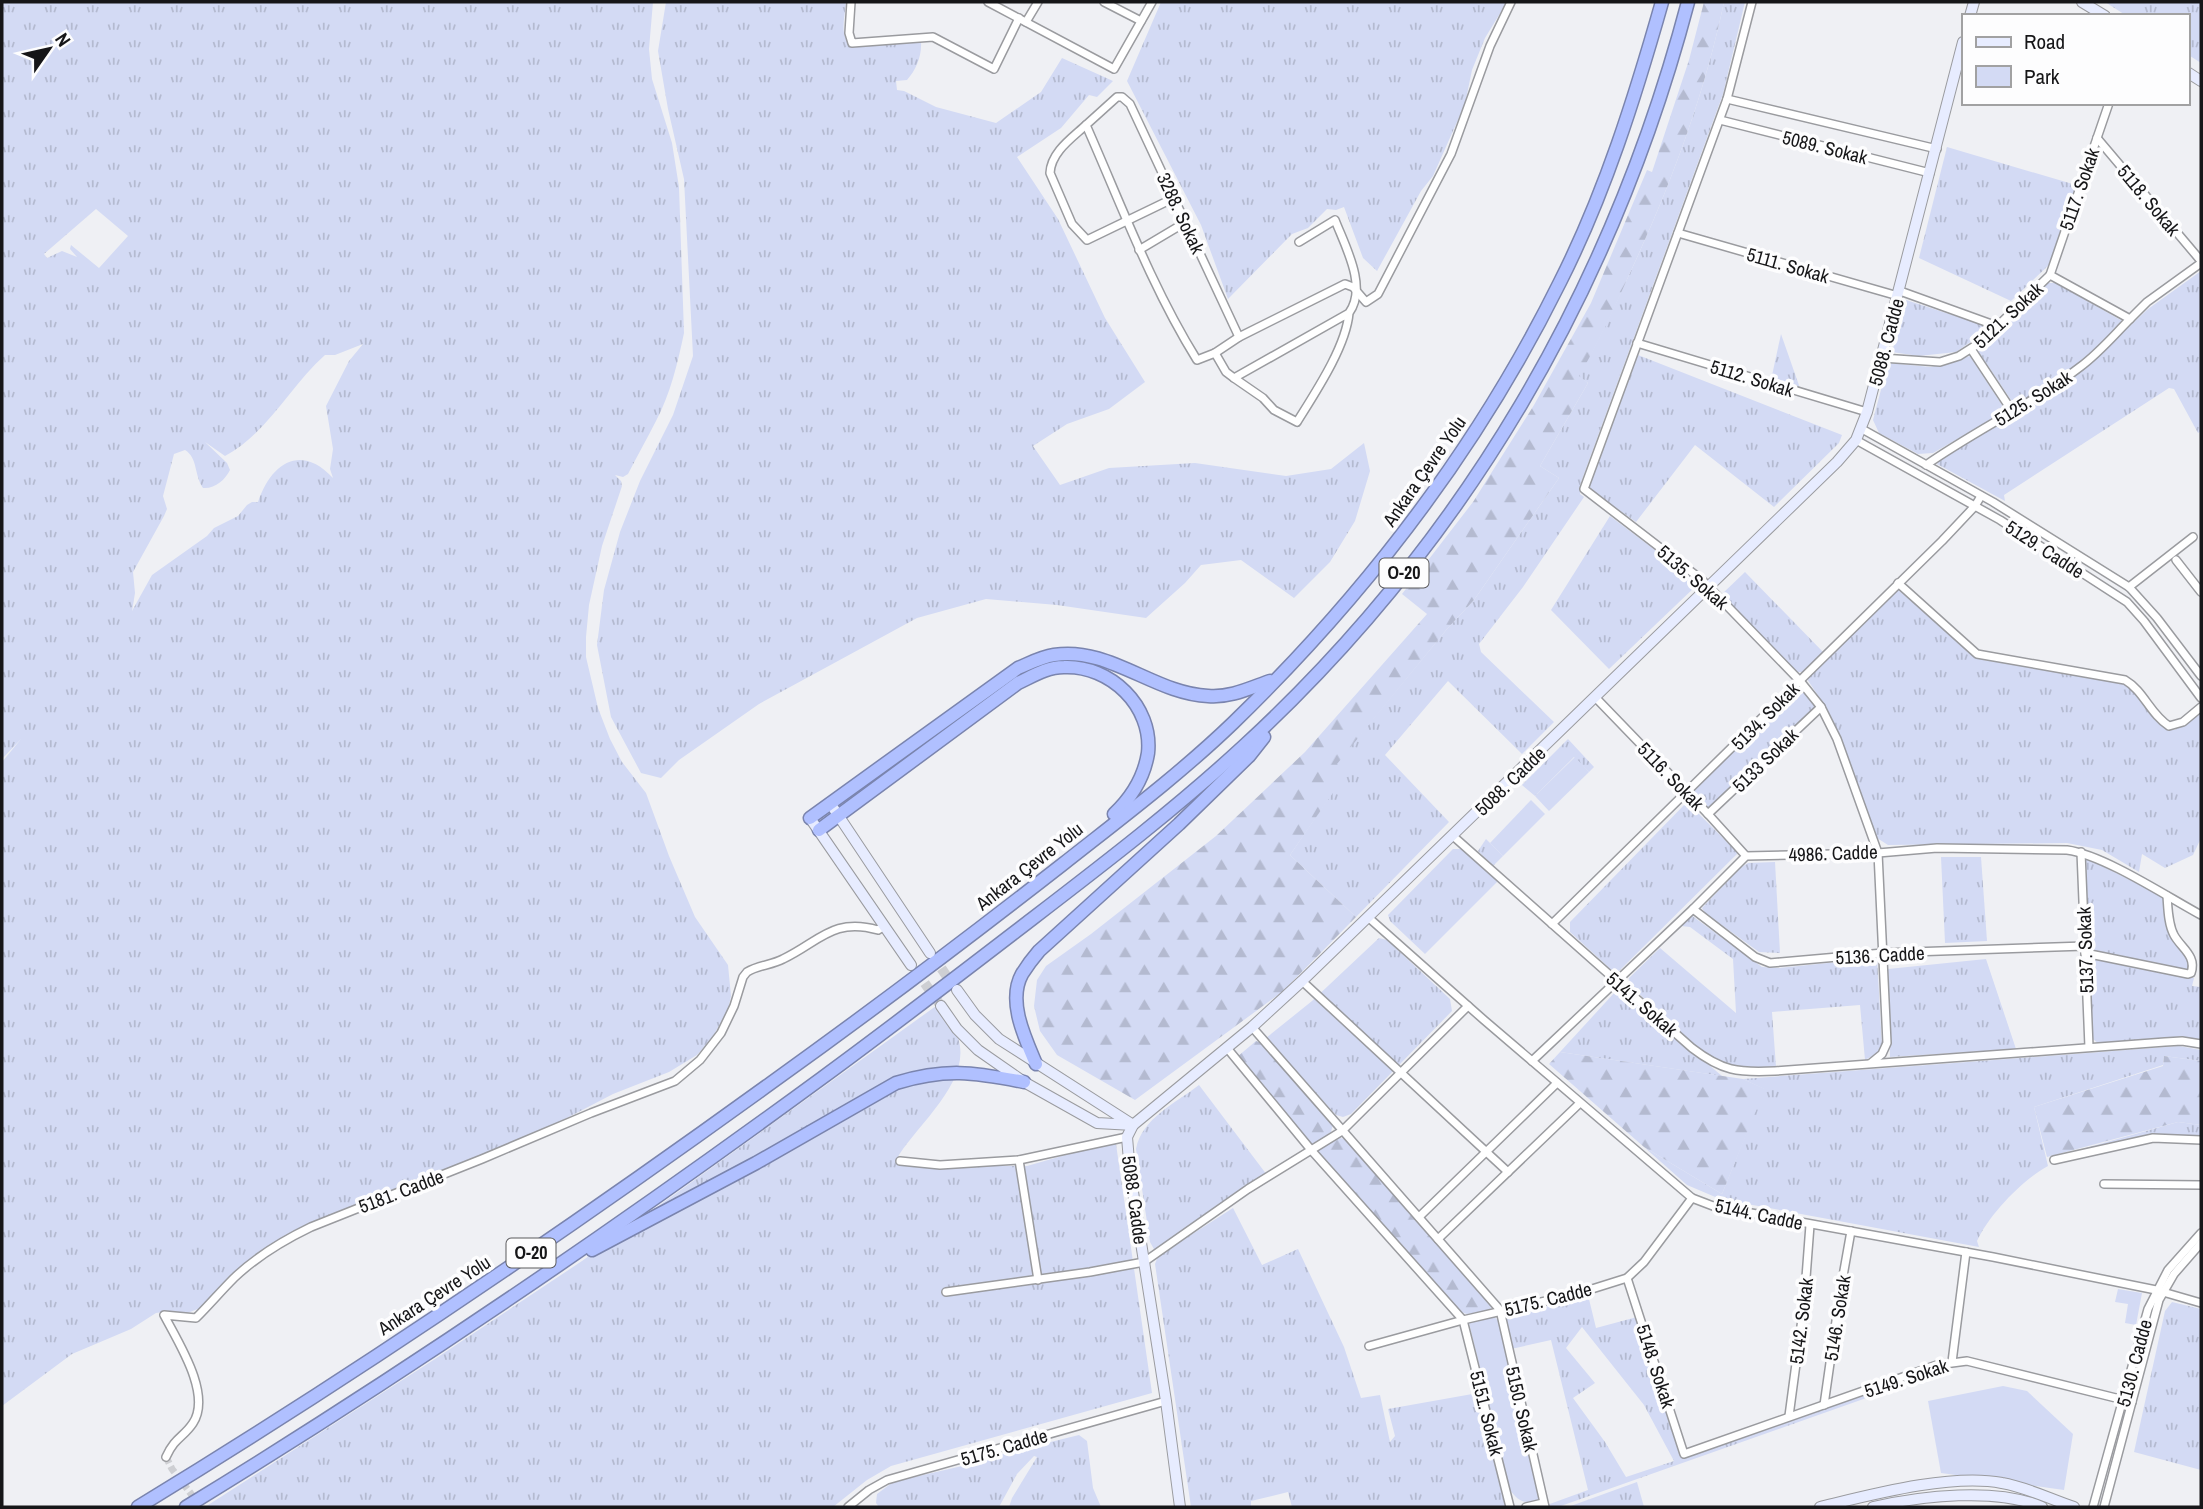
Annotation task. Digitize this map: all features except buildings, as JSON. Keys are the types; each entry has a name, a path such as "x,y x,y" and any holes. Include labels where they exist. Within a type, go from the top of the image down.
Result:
{"highway":[{"name":"Ankara Çevre Yolu","path":"138,1507 247,1440 535,1250 835,1037 1058,867 1229,726 1348,602 1451,469 1507,382 1562,279 1594,207 1628,116 1662,2"},
{"name":"O-20","path":"186,1507 540,1278 734,1142 926,1001 1187,796 1299,692 1374,609 1437,532 1527,396 1584,290 1617,216 1647,138 1688,2"},
{"path":"810,818 1018,668 1036,660 1055,655 1096,659 1116,664 1174,690 1209,696 1225,696 1276,679"},
{"path":"819,830 1018,683 1042,671 1064,667 1085,669 1106,675 1134,702 1143,719 1148,751 1137,787 1125,804 1058,867"},
{"path":"1036,1064 1021,1029 1016,1005 1021,976 1039,951 1179,824 1249,755 1299,692"},
{"path":"540,1278 756,1163 895,1083 918,1076 956,1072 978,1072 1024,1082"}],"street":[{"path":"850,2 849,33 852,43 933,37 993,69 1023,20 1038,2"},
{"path":"988,2 1114,69 1152,2"},
{"path":"1104,2 1141,21"},
{"path":"1174,198 1127,221 1087,240 1072,224 1050,173 1051,164 1057,152 1086,125 1127,221 1139,250 1178,329 1197,360 1345,284 1353,287 1366,302 1378,294 1451,154 1490,46 1511,2"},
{"name":"5135. Sokak","path":"1752,2 1720,120 1584,489 1709,587 1800,681 1821,707 1837,739 1878,853 1887,1043 1882,1054 1871,1063"},
{"path":"2082,2 2102,14"},
{"name":"5088. Cadde","path":"1180,1507 1130,1173 1127,1137 1133,1125 1252,1027 1369,918 1837,462 1856,440 1862,429 1882,358 1962,46"},
{"name":"3288. Sokak","path":"1086,125 1117,97 1128,101 1239,337"},
{"name":"5089. Sokak","path":"1727,99 1937,149"},
{"name":"5117. Sokak","path":"2050,275 2108,105"},
{"name":"5089. Sokak","path":"1720,120 1930,173"},
{"name":"5118. Sokak","path":"2097,138 2201,262"},
{"path":"1234,378 1349,313 1353,307 1357,292 1352,262 1335,220 1299,242"},
{"path":"1139,250 1186,222"},
{"name":"5111. Sokak","path":"1678,233 1899,294 1997,326"},
{"name":"5125. Sokak","path":"1926,465 2082,366 2147,302 2201,262"},
{"path":"2050,275 2130,319"},
{"name":"5121. Sokak","path":"1882,358 1940,362 1950,360 1972,349 2050,275"},
{"path":"1215,353 1226,372 1263,398 1274,410 1297,422 1322,382 1348,325 1349,313"},
{"name":"5112. Sokak","path":"1637,343 1867,412"},
{"path":"1972,349 2012,411"},
{"name":"5129. Cadde","path":"1862,429 1981,496 2129,587 2157,618 2201,676"},
{"name":"5129. Cadde","path":"1856,440 2042,545 2134,609 2201,698"},
{"name":"5134. Sokak","path":"1552,924 1800,681 1975,506 1981,496"},
{"path":"2129,587 2193,537"},
{"path":"2176,560 2201,592"},
{"path":"1898,583 1977,654 2124,680 2136,688 2169,726 2183,722 2201,707"},
{"name":"5116. Sokak","path":"1595,697 1746,856"},
{"name":"5133 Sokak","path":"1708,814 1821,707"},
{"path":"830,803 930,953"},
{"path":"810,818 911,965"},
{"name":"5141. Sokak","path":"1453,836 1711,1063 1742,1072 1775,1072 1871,1063"},
{"name":"4986. Cadde","path":"1746,856 1959,848 2081,852 2201,915"},
{"name":"5137. Sokak","path":"2081,852 2089,1047"},
{"path":"1532,1061 1746,856"},
{"name":"5136. Cadde","path":"1693,909 1763,961 1770,963 1883,953 2085,949 2188,974 2193,969 2189,954 2173,933 2167,896"},
{"name":"5144. Cadde","path":"1369,918 1692,1198 1713,1206 1966,1252 2160,1291 2201,1303"},
{"name":"5181. Cadde","path":"166,1457 173,1443 193,1424 200,1399 195,1380 164,1315 196,1318 234,1278 256,1260 288,1238 311,1227 675,1081 700,1060 721,1033 734,1006 743,977 754,968 776,963 829,931 846,925 862,925 878,930 884,926"},
{"path":"1302,981 1508,1172"},
{"path":"957,990 975,1015 999,1039 1133,1125"},
{"path":"941,1006 957,1029 978,1050 1024,1082 1097,1123 1133,1125"},
{"path":"946,1292 1144,1262 1248,1189 1342,1131 1468,1006"},
{"path":"1252,1027 1500,1310"},
{"path":"1871,1063 2182,1041 2201,1044"},
{"path":"1227,1048 1312,1151 1463,1320"},
{"path":"1419,1217 1558,1083"},
{"path":"1438,1239 1580,1103"},
{"path":"900,1161 940,1165 1019,1160 1127,1137"},
{"path":"2054,1160 2153,1138 2201,1140"},
{"path":"1019,1160 1038,1280"},
{"path":"2104,1184 2201,1185"},
{"name":"5175. Cadde","path":"1369,1346 1500,1310 1576,1294 1627,1278 1644,1262 1692,1198"},
{"name":"5142. Sokak","path":"1789,1416 1804,1304 1810,1225"},
{"name":"5146. Sokak","path":"1824,1405 1851,1231"},
{"name":"5130. Cadde","path":"2093,1507 2129,1401 2160,1291 2175,1262 2201,1233"},
{"name":"5130. Cadde","path":"2160,1291 2201,1243"},
{"path":"1952,1362 1966,1252"},
{"name":"5148. Sokak","path":"1627,1278 1684,1454"},
{"name":"5150. Sokak","path":"1500,1310 1544,1505"},
{"name":"5151. Sokak","path":"1463,1320 1510,1507"},
{"name":"5149. Sokak","path":"1684,1454 1952,1362 1967,1361 2129,1401"},
{"name":"5175. Cadde","path":"848,1507 887,1480 1166,1401"},
{"name":"5130. Cadde","path":"2104,1507 2129,1401"},
{"path":"1820,1507 1878,1493 1958,1481 2001,1483 2074,1507"},
{"path":"1873,1507 1971,1495 1996,1496 2042,1507"},
{"path":"1526,1507 1544,1505"}],"green space":[{"path":"2,2 653,2 649,49 652,79 672,143 679,187 684,333 673,378 661,411 628,474 623,477 615,475 622,486 602,546 589,605 586,657 598,708 610,739 622,762 646,793 695,917 728,965 731,996 728,1010 712,1038 697,1055 669,1072 613,1094 540,1132 281,1242 203,1307 182,1315 169,1311 156,1313 131,1329 72,1354 2,1406 2,762 21,739 2,759","holes":["96,209 128,236 99,268 71,245 70,249 77,257 62,251 47,258 44,254","363,344 349,361 326,406 333,449 330,469 333,478 321,467 310,462 288,462 271,477 258,502 247,505 238,516 214,528 207,536 152,575 132,611 135,593 133,572 167,509 163,496 174,454 185,450 189,453 203,488 215,485 230,470 227,463 205,442 225,456 240,447 266,423 325,355 335,355"]},
{"path":"666,2 846,2 844,33 853,47 921,42 916,67 907,80 896,81 897,90 936,107 996,123 1041,92 1062,58 1113,81 1097,97 1089,95 1061,128 1017,157 1058,219 1105,318 1145,382 1109,409 1067,424 1033,446 1060,485 1109,468 1195,463 1286,476 1331,469 1364,443 1370,471 1355,521 1330,562 1294,598 1241,560 1201,565 1146,618 1057,605 986,599 917,618 759,704 679,760 661,778 641,773 611,717 597,645 604,590 620,532 640,481 673,415 693,356 684,179 658,51"},
{"path":"1161,2 1507,2 1485,38 1472,70 1465,104 1433,176 1421,191 1377,271 1363,258 1344,207 1327,209 1308,228 1292,234 1228,299 1201,225 1127,81"},
{"path":"1704,2 1724,2 1696,107 1644,242 1606,326 1579,376 1588,383 1540,466 1559,478 1474,600 1447,629 1337,764 1346,774 1290,855 1356,917 1282,992 1135,1100 1057,1055 1040,1031 1034,1006 1037,980 1046,966 1216,836 1305,752 1427,614 1402,594 1473,502 1534,405 1591,303 1647,170 1652,172 1689,60"},
{"path":"1724,2 1745,2 1723,94 1580,485 1580,494 1584,497 1523,587 1479,644 1481,652 1554,722 1522,754 1448,681 1385,755 1449,822 1356,917 1290,855 1345,774 1336,764 1474,600 1559,478 1540,466 1588,383 1578,376 1611,313 1672,175 1696,107"},
{"path":"2105,2 2201,2 2201,63 2189,55 2189,14 2124,14"},
{"path":"1947,147 2076,185 2051,263 2011,301 1919,258"},
{"path":"2201,271 2201,431 2198,433 2174,389 2169,388 2004,495 2005,501 1937,464 1943,455 2069,380 2148,309"},
{"path":"2048,283 2056,283 2124,322 2089,357 2015,406 1978,351"},
{"path":"1906,300 1983,325 1985,332 1956,352 1919,356 1892,352"},
{"path":"1781,334 1801,391 1771,380"},
{"path":"1638,355 1842,435 1839,443 1774,507 1695,445 1636,522 1589,489 1588,485"},
{"path":"1970,356 2006,411 1933,453 1918,454 1879,433 1873,420 1888,363 1931,367"},
{"path":"1610,516 1696,581 1697,585 1609,669 1551,610"},
{"path":"1745,572 1824,653 1805,672 1797,672 1721,595"},
{"path":"1897,589 1972,654 1983,660 2119,680 2136,690 2162,725 2175,730 2201,713 2201,838 2193,855 2165,868 2142,854 2139,872 2102,850 2067,843 1888,845 1877,838 1825,706 1807,679"},
{"path":"1800,688 1817,706 1709,809 1692,791"},
{"path":"1568,739 1594,767 1589,772 1574,757 1535,796 1522,785"},
{"path":"1575,757 1589,772 1549,811 1535,796"},
{"path":"1531,800 1545,814 1503,856 1490,843"},
{"path":"1687,802 1738,853 1616,974 1570,932 1570,922"},
{"path":"1486,839 1503,856 1493,866 1478,851"},
{"path":"1453,849 1465,849 1499,880 1425,954 1390,921 1388,915"},
{"path":"1941,857 1981,857 1987,941 1945,943"},
{"path":"2086,858 2164,897 2168,930 2182,949 2190,967 2187,971 2089,950"},
{"path":"1775,862 1780,953 1759,952 1705,913 1702,908 1740,868 1748,863"},
{"path":"1691,915 1762,967 1779,968 1877,958 1882,1046 1876,1054 1865,1060 1860,1005 1772,1012 1776,1067 1735,1066 1698,1048 1630,985 1629,978 1660,948 1736,1013 1733,959 1690,927 1681,926"},
{"path":"1379,938 1387,940 1450,999 1452,1011 1351,1114 1343,1117 1336,1115 1266,1038 1312,1001"},
{"path":"2089,958 2194,978 2192,986 2201,987 2201,1041 2175,1038 2099,1044 2093,1039"},
{"path":"1986,959 2016,1049 1890,1057 1888,969"},
{"path":"1615,992 1624,993 1722,1076 1560,1052"},
{"path":"936,1006 958,1038 960,1054 957,1071 940,1103 896,1160 905,1165 1027,1166 1111,1142 1116,1144 1152,1393 891,1466 867,1480 833,1507 205,1507 582,1261"},
{"path":"1256,1041 1262,1043 1333,1124 1331,1132 1315,1144 1309,1143 1237,1057"},
{"path":"2179,1046 2201,1050 2201,1061 2164,1056 2163,1065 2034,1107 2048,1166 2017,1189 1998,1210 1982,1231 1977,1241 1979,1247 1720,1199 1687,1185 1644,1147 1722,1194 1764,1089 1743,1079"},
{"path":"1560,1052 1743,1079 1765,1089 1722,1194 1644,1147 1549,1064"},
{"path":"2164,1056 2201,1061 2201,1125 2178,1122 2047,1157 2034,1107 2163,1066"},
{"path":"1199,1085 1267,1175 1155,1251 1150,1242 1136,1149 1145,1128"},
{"path":"2178,1122 2201,1125 2201,1136 2153,1135 2082,1149"},
{"path":"1340,1138 1345,1139 1489,1300 1490,1310 1467,1314 1461,1312 1317,1150"},
{"path":"1233,1208 1262,1265 1298,1249 1344,1347 1361,1398 1380,1395 1390,1442 1395,1436 1388,1409 1478,1393 1508,1505 1506,1507 1292,1507 1288,1492 1251,1501 1251,1507 1191,1507 1155,1264 1158,1256"},
{"path":"2118,1289 2142,1293 2136,1325 2125,1323 2128,1304 2115,1302"},
{"path":"1588,1295 1596,1328 1637,1317 1685,1457 1863,1395 1871,1393 1872,1396 1558,1507 1548,1507 1547,1505 1588,1490 1551,1340 1511,1349 1505,1318","holes":["1582,1327 1644,1405 1674,1461 1626,1477 1573,1398 1595,1383 1566,1348"]},
{"path":"2172,1302 2201,1309 2201,1470 2134,1452 2165,1311"},
{"path":"1494,1317 1499,1321 1540,1498 1537,1501 1522,1501 1510,1490 1469,1323 1470,1320"},
{"path":"2003,1386 2027,1391 2073,1434 2064,1490 1941,1473 1928,1401"},
{"path":"1079,1435 1087,1441 1093,1488 1101,1507 1009,1507 1037,1457 1034,1456 1017,1474 999,1507 879,1507 876,1503 877,1494 893,1482"},
{"path":"1637,1482 1644,1507 1568,1507"}],"tunnel":[{"path":"933,956 954,987"},
{"path":"916,971 941,1006"},
{"path":"166,1457 201,1507"}]}
